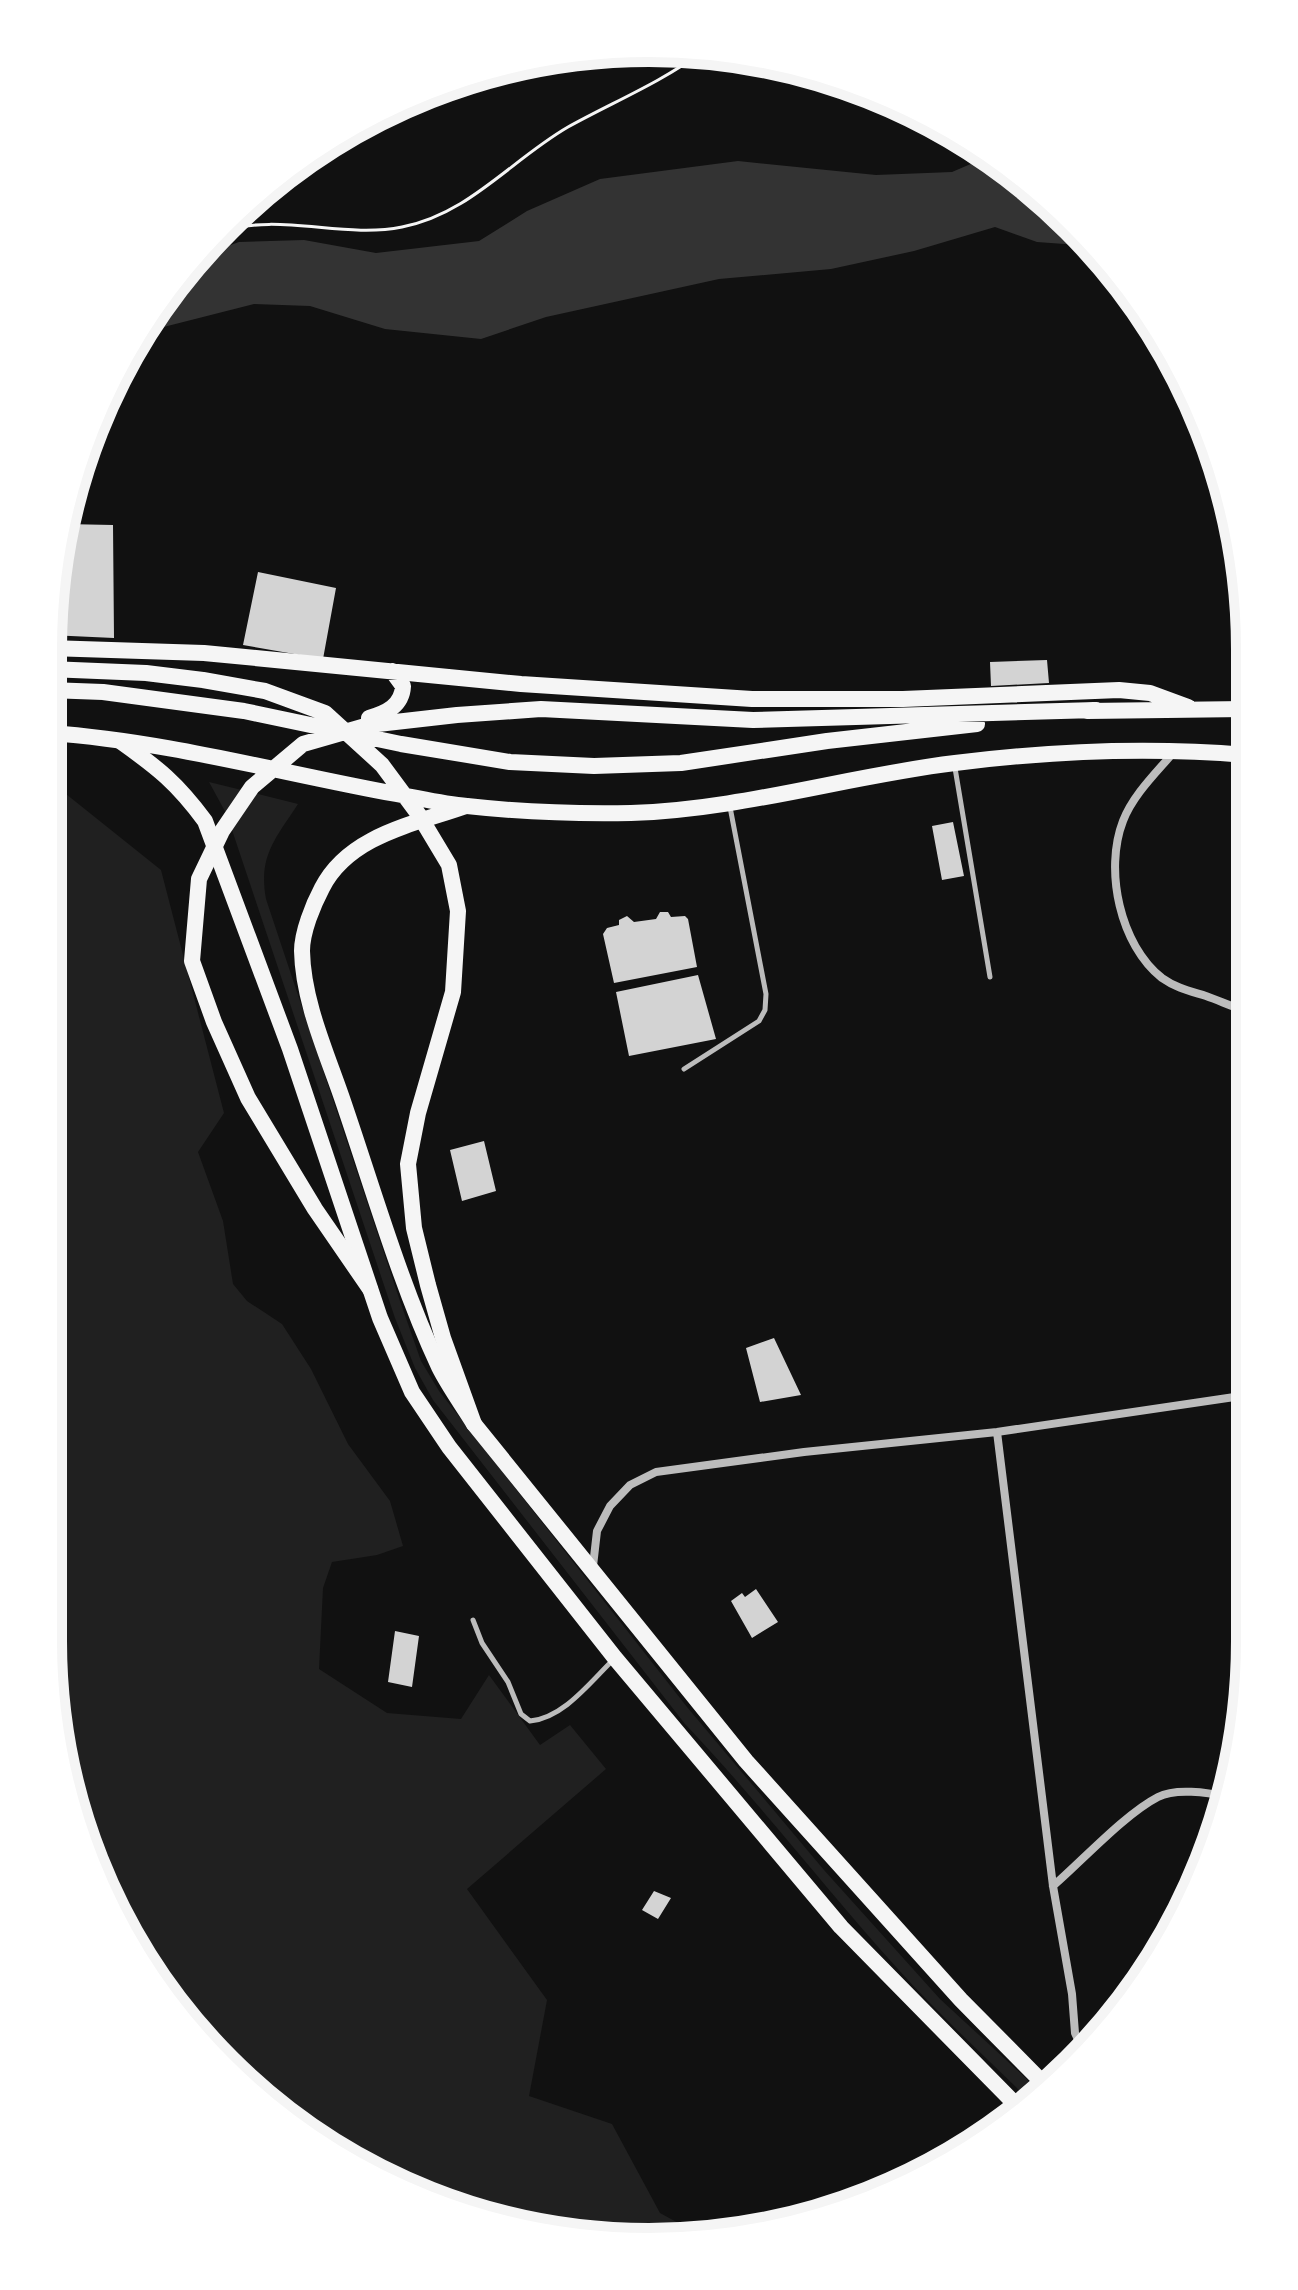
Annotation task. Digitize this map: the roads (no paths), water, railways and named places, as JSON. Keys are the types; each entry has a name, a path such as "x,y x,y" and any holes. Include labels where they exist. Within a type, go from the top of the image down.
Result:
{"main road":[{"path":"62,648 204,653 521,684 778,700 903,699 1119,690 1165,697 1193,709"},
{"path":"62,670 146,673 203,680 265,691 325,713 382,765 419,815 449,865 458,911 453,992 418,1113 408,1164 414,1228 443,1338 474,1424"},
{"path":"392,671 403,686 397,704"},
{"path":"296,722 361,720 380,715 423,685 455,677"},
{"path":"62,690 103,692 244,711 401,744 510,762 594,766 681,763 827,741 1096,710"},
{"path":"370,1289 279,1153 248,1098 214,1022 192,961 199,879 222,831 252,787 303,744 369,725 541,709 753,720 1236,709"},
{"path":"62,734 120,741 466,806 542,812 633,813 729,803 954,763 1065,753 1177,749 1236,754"},
{"path":"120,741 164,772 205,821 290,1049 370,1289 412,1392 449,1447 615,1658 841,1927 1013,2101"},
{"path":"466,806 378,837 352,851 321,888 302,950 309,995 322,1037 398,1262 440,1369 474,1424 746,1761 961,2000 1039,2079"}],"street":[{"path":"1177,749 1141,792 1123,820 1116,846 1115,879 1119,909 1144,960 1161,977 1183,990 1236,1008"},
{"path":"593,1573 597,1531 610,1506 630,1485 656,1472 804,1452 997,1432 1236,1397"},
{"path":"997,1432 1053,1886 1078,2040"},
{"path":"1053,1886 1132,1816 1160,1796 1186,1792 1215,1796"}],"lane":[{"path":"954,763 990,977"},
{"path":"684,1069 759,1021 765,1010 766,994 729,803"},
{"path":"473,1620 482,1643 508,1682 521,1714 530,1721 543,1720 555,1713 615,1658"}]}
